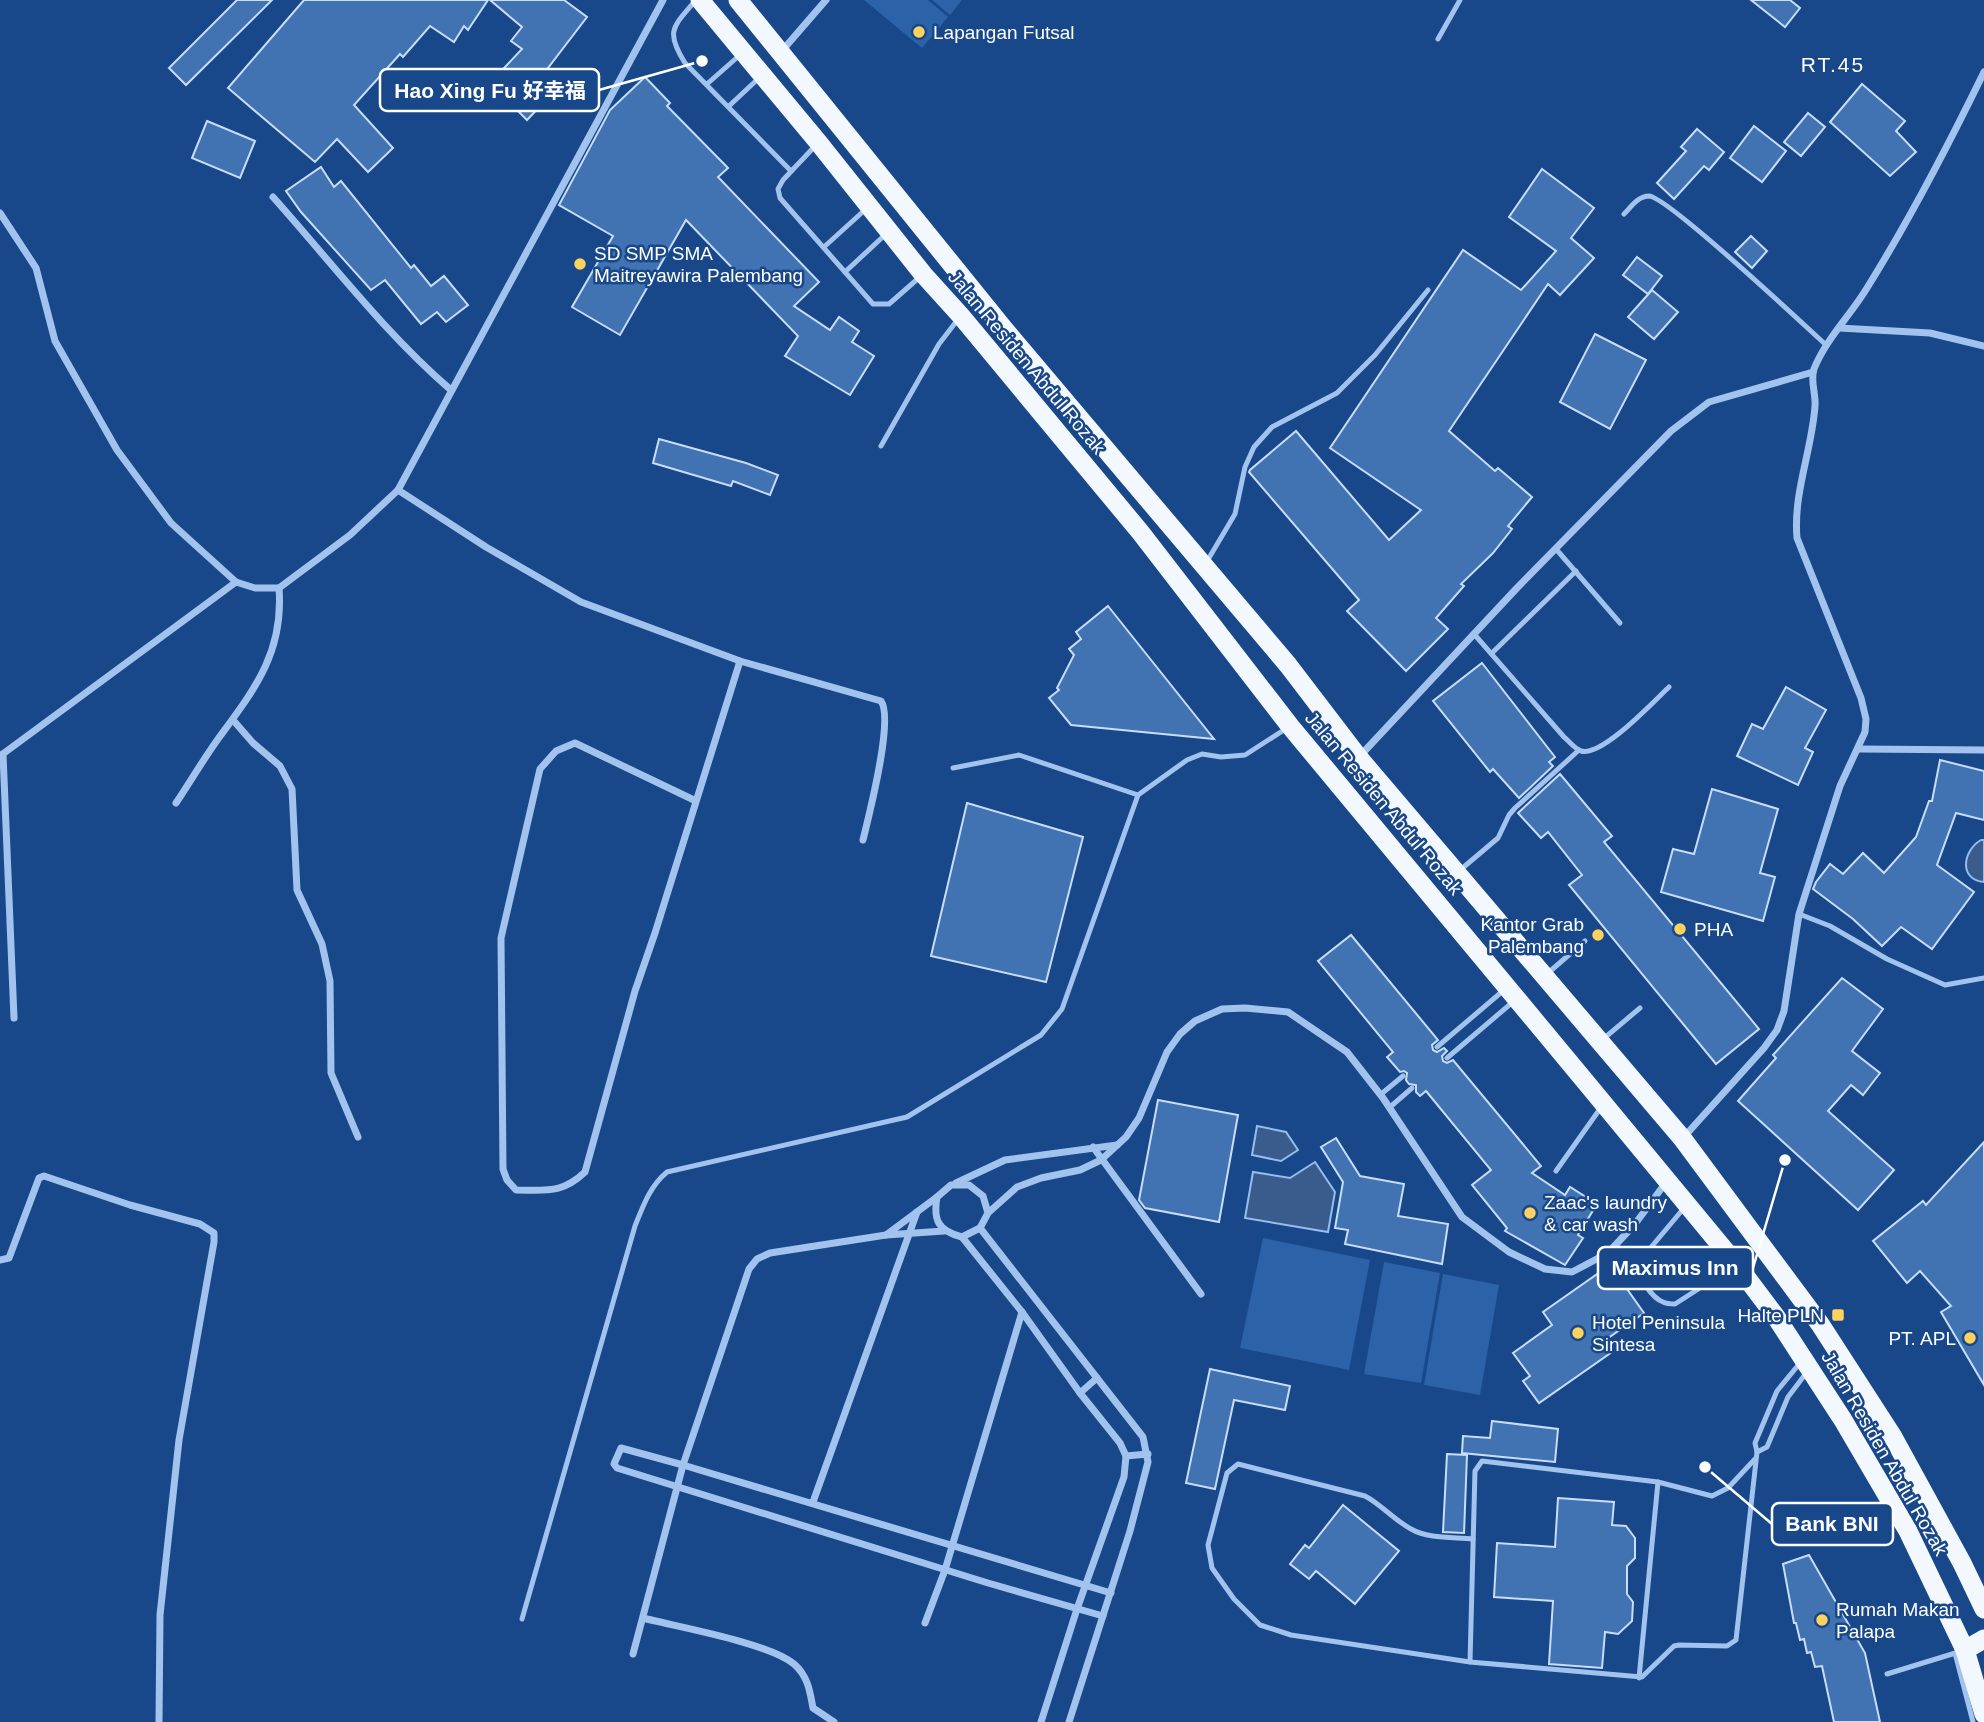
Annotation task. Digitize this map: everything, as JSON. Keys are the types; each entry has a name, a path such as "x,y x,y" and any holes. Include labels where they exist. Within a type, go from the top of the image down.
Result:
{"highway":[{"name":"Jalan Residen Abdul Rozak","path":"698,0 744,52 923,274 961,316 1140,533 1290,726 1737,1265 1808,1362 1908,1531 1984,1714"},
{"name":"Jalan Residen Abdul Rozak","path":"738,0 1004,329 1288,665 1359,758 1682,1138 1820,1324 1893,1437 1984,1609"},
{"path":"1960,1651 1984,1639"}],"street":[{"path":"0,213 36,268 55,341 117,450 171,523 236,582 255,588 279,588 350,536 398,490 663,0"},
{"path":"780,52 826,0"},
{"path":"1682,1138 1764,1048 1777,1030 1784,1011 1799,914 1840,786 1859,750 1865,732 1866,719 1861,698 1797,538 1795,518 1815,405 1812,372 1826,345 1866,290 1922,194 1984,72"},
{"path":"273,197 425,368 451,390"},
{"path":"1839,328 1930,332 1984,346"},
{"path":"1359,758 1474,634 1671,431 1709,402 1812,372"},
{"path":"398,490 486,547 581,603 740,661 881,701 885,707 880,764 863,840"},
{"path":"14,1018 1,755 236,582"},
{"path":"176,803 218,738 248,699 268,662 279,624 279,588"},
{"path":"696,802 575,743 556,751 540,769 500,938 503,1169 507,1180 516,1191 561,1188 571,1185 585,1172 635,991 696,802 740,661"},
{"path":"233,720 253,743 279,766 292,789 297,890 322,944 330,981 331,1073 358,1137"},
{"path":"1859,750 1984,750"},
{"path":"962,1237 980,1228 988,1213 1007,1193 1026,1182 1080,1170 1101,1160 1126,1137 1139,1118 1167,1052 1180,1034 1195,1021 1222,1009 1288,1012 1347,1052 1380,1095 1462,1217 1509,1252 1545,1269 1572,1272 1608,1253 1635,1224 1667,1180"},
{"path":"886,1235 951,1185 1005,1160 1117,1145"},
{"path":"1093,1147 1201,1294"},
{"path":"0,1260 9,1258 39,1178 44,1176 130,1205 200,1224 214,1233 178,1440 160,1615 159,1722"},
{"path":"951,1185 969,1185 977,1190 983,1196 988,1213"},
{"path":"937,1197 936,1214 944,1231"},
{"path":"813,1502 917,1212"},
{"path":"980,1228 1143,1437 1148,1454 1130,1531 1069,1722"},
{"path":"633,1654 683,1465 749,1269 757,1259 769,1253 886,1235 944,1231 962,1237 1022,1312 1120,1443 1126,1456 1124,1477 1077,1609 1041,1722"},
{"path":"925,1623 945,1570 1022,1312"},
{"path":"1080,1393 1097,1378"},
{"path":"1103,1616 945,1570 617,1468 614,1464 621,1448 813,1502 1111,1592"},
{"path":"1126,1456 1148,1454"},
{"path":"643,1618 763,1648 794,1664 807,1681 813,1708 834,1722"}],"lane":[{"path":"698,0 679,20 672,35 675,46 685,62 791,171"},
{"path":"1438,38 1460,0"},
{"path":"707,84 744,52"},
{"path":"729,106 762,75"},
{"path":"818,142 780,184 779,194 873,304 889,304 923,274"},
{"path":"1624,214 1641,198 1653,197 1661,200 1687,220 1826,345"},
{"path":"824,247 869,205"},
{"path":"845,272 889,231"},
{"path":"1205,566 1235,514 1245,467 1254,447 1272,427 1338,393 1375,355 1428,290"},
{"path":"881,446 939,344 961,316"},
{"path":"1556,549 1620,623"},
{"path":"1490,651 1576,571"},
{"path":"1474,634 1579,751"},
{"path":"1456,873 1498,838 1515,808 1579,751 1587,751 1607,743 1669,687"},
{"path":"522,1619 635,1226 646,1199 659,1178 667,1172 907,1118 1041,1035 1062,1009 1138,795 1187,760 1202,754 1221,757 1245,755 1290,726"},
{"path":"953,768 1019,755 1138,795"},
{"path":"1799,914 1830,926 1888,959 1945,985 1984,978"},
{"path":"1543,977 1585,941"},
{"path":"1437,1047 1512,993"},
{"path":"1447,1058 1512,993"},
{"path":"1599,1043 1640,1009"},
{"path":"1380,1095 1403,1076"},
{"path":"1389,1108 1412,1088"},
{"path":"1556,1171 1604,1104"},
{"path":"1687,1204 1637,1264 1637,1270 1655,1297 1675,1304 1737,1265"},
{"path":"1470,1662 1475,1471 1482,1461 1658,1482 1712,1496 1728,1488 1766,1447 1787,1397 1808,1362"},
{"path":"1473,1539 1423,1534 1410,1529 1379,1503 1365,1496 1238,1464 1227,1473 1208,1545 1212,1568 1234,1599 1261,1625 1291,1635 1470,1662 1639,1678 1648,1674 1674,1646 1727,1646 1739,1635 1755,1443 1777,1391 1808,1362"},
{"path":"1639,1678 1658,1482"},
{"path":"1887,1674 1960,1651 1973,1722"}],"shaded area":[{"name":"Lapangan Futsal","path":"864,0 928,0 948,17 922,48"},
{"name":"Lapangan Futsal","path":"932,0 962,0 950,15"},
{"path":"1984,840 1984,882 1970,876 1966,864 1970,851"},
{"path":"1257,1126 1286,1132 1298,1150 1281,1161 1252,1155"},
{"path":"1315,1162 1335,1192 1328,1232 1245,1218 1253,1172 1290,1178"},
{"path":"1263,1238 1370,1260 1349,1370 1240,1348"},
{"path":"1384,1262 1440,1273 1421,1383 1364,1374"},
{"path":"1443,1274 1499,1285 1480,1395 1424,1385"}],"building":[{"path":"237,0 272,0 186,85 169,68"},
{"path":"304,0 488,0 468,30 464,26 454,42 430,26 403,57 400,54 354,105 393,148 368,172 337,139 315,162 228,88"},
{"path":"490,0 564,0 587,17 532,89 545,101 527,120 490,83 522,49 511,41 522,27"},
{"path":"1751,0 1790,0 1800,8 1785,27"},
{"path":"645,77 670,103 667,106 728,168 718,177 819,282 794,306 830,330 839,317 859,331 852,342 874,356 850,395 785,356 798,336 686,220 620,335 572,307 613,236 559,205 610,110"},
{"path":"1862,84 1905,121 1896,131 1916,152 1890,176 1830,122"},
{"path":"1808,113 1825,127 1801,156 1784,142"},
{"path":"207,121 255,141 240,178 192,158"},
{"path":"1754,126 1786,151 1762,182 1730,158"},
{"path":"1697,129 1724,152 1709,170 1704,166 1674,199 1657,183 1686,151 1681,147"},
{"path":"321,167 334,187 341,181 411,268 414,265 431,286 444,276 468,305 446,322 437,312 421,324 385,280 371,290 301,212 286,191"},
{"path":"1542,169 1594,208 1571,238 1594,258 1560,295 1548,284 1449,431 1495,471 1498,468 1532,497 1508,526 1512,529 1493,553 1461,584 1464,586 1436,618 1448,629 1406,671 1347,611 1359,600 1249,472 1296,431 1389,540 1421,510 1330,448 1463,250 1521,290 1556,251 1509,217"},
{"path":"1751,236 1767,251 1752,268 1735,252"},
{"path":"1637,257 1662,276 1648,294 1623,275"},
{"path":"1652,290 1678,312 1654,339 1628,317"},
{"path":"1595,334 1646,360 1610,429 1560,402"},
{"path":"659,439 746,463 778,475 770,495 733,481 731,486 653,463"},
{"path":"1108,606 1214,739 1071,725 1049,698 1059,690 1057,688 1074,655 1069,649 1081,639 1076,632"},
{"path":"1482,663 1555,757 1549,762 1553,766 1519,798 1493,769 1490,772 1433,701"},
{"path":"1786,687 1826,710 1805,748 1813,752 1798,785 1737,756 1752,724 1763,729"},
{"path":"1940,760 1984,771 1984,820 1956,813 1937,865 1974,892 1932,949 1901,927 1882,946 1853,919 1813,889 1830,864 1843,874 1863,853 1884,873 1916,837 1929,801 1932,801"},
{"path":"1560,774 1612,836 1604,842 1759,1029 1716,1064 1569,885 1582,875 1548,832 1541,838 1518,813"},
{"path":"1712,789 1778,809 1760,873 1775,877 1763,921 1661,892 1673,849 1694,854"},
{"path":"967,803 1083,837 1046,982 931,956"},
{"path":"1351,935 1438,1040 1432,1045 1433,1050 1437,1052 1444,1048 1447,1051 1442,1056 1443,1061 1447,1063 1453,1060 1541,1166 1532,1173 1565,1195 1570,1187 1597,1204 1578,1235 1583,1238 1565,1265 1505,1231 1507,1228 1472,1185 1491,1170 1426,1091 1420,1096 1416,1092 1416,1085 1409,1084 1406,1080 1407,1073 1400,1072 1387,1057 1393,1052 1318,961"},
{"path":"1842,978 1883,1009 1852,1051 1880,1073 1863,1095 1851,1085 1828,1111 1894,1170 1858,1210 1738,1101 1776,1058 1773,1055"},
{"path":"1158,1100 1238,1115 1219,1222 1145,1208 1139,1200"},
{"path":"1336,1138 1360,1176 1404,1184 1398,1216 1448,1224 1442,1264 1345,1244 1348,1230 1335,1228 1343,1182 1321,1147"},
{"path":"1984,1142 1984,1385 1941,1312 1951,1306 1920,1271 1907,1283 1873,1241 1923,1201 1926,1205"},
{"name":"Hotel Peninsula Sintesa","path":"1610,1265 1644,1313 1604,1341 1612,1352 1539,1403 1523,1381 1530,1376 1513,1353 1552,1325 1543,1312"},
{"path":"1210,1369 1290,1386 1285,1410 1234,1400 1215,1489 1186,1483"},
{"path":"1492,1421 1558,1429 1555,1462 1462,1453 1463,1436 1490,1438"},
{"path":"1447,1454 1467,1455 1464,1533 1443,1532"},
{"path":"1558,1498 1614,1502 1612,1525 1626,1526 1635,1538 1635,1558 1627,1566 1627,1594 1633,1602 1632,1621 1618,1634 1605,1632 1602,1668 1549,1664 1553,1601 1494,1597 1497,1543 1555,1547"},
{"path":"1343,1505 1399,1551 1355,1604 1316,1571 1309,1579 1290,1564 1305,1545 1309,1548"},
{"path":"1809,1555 1865,1653 1880,1722 1834,1722 1822,1666 1815,1667 1811,1652 1807,1653 1804,1639 1800,1640 1794,1623 1783,1564"}],"place":[{"name":"Lapangan Futsal","path":"919,32"},
{"name":"Hao Xing Fu 好幸福","path":"702,61"},
{"name":"SD SMP SMA Maitreyawira Palembang","path":"580,264"},
{"name":"PHA","path":"1680,929"},
{"name":"Kantor Grab Palembang","path":"1598,935"},
{"name":"Maximus Inn","path":"1785,1160"},
{"name":"Zaac's laundry & car wash","path":"1530,1213"},
{"name":"Halte PLN","path":"1838,1315"},
{"name":"Hotel Peninsula Sintesa","path":"1578,1333"},
{"name":"PT. APL","path":"1970,1338"},
{"name":"Bank BNI","path":"1705,1467"},
{"name":"Rumah Makan Palapa","path":"1822,1620"}],"district":[{"name":"RT.45","path":"1833,65"}]}
